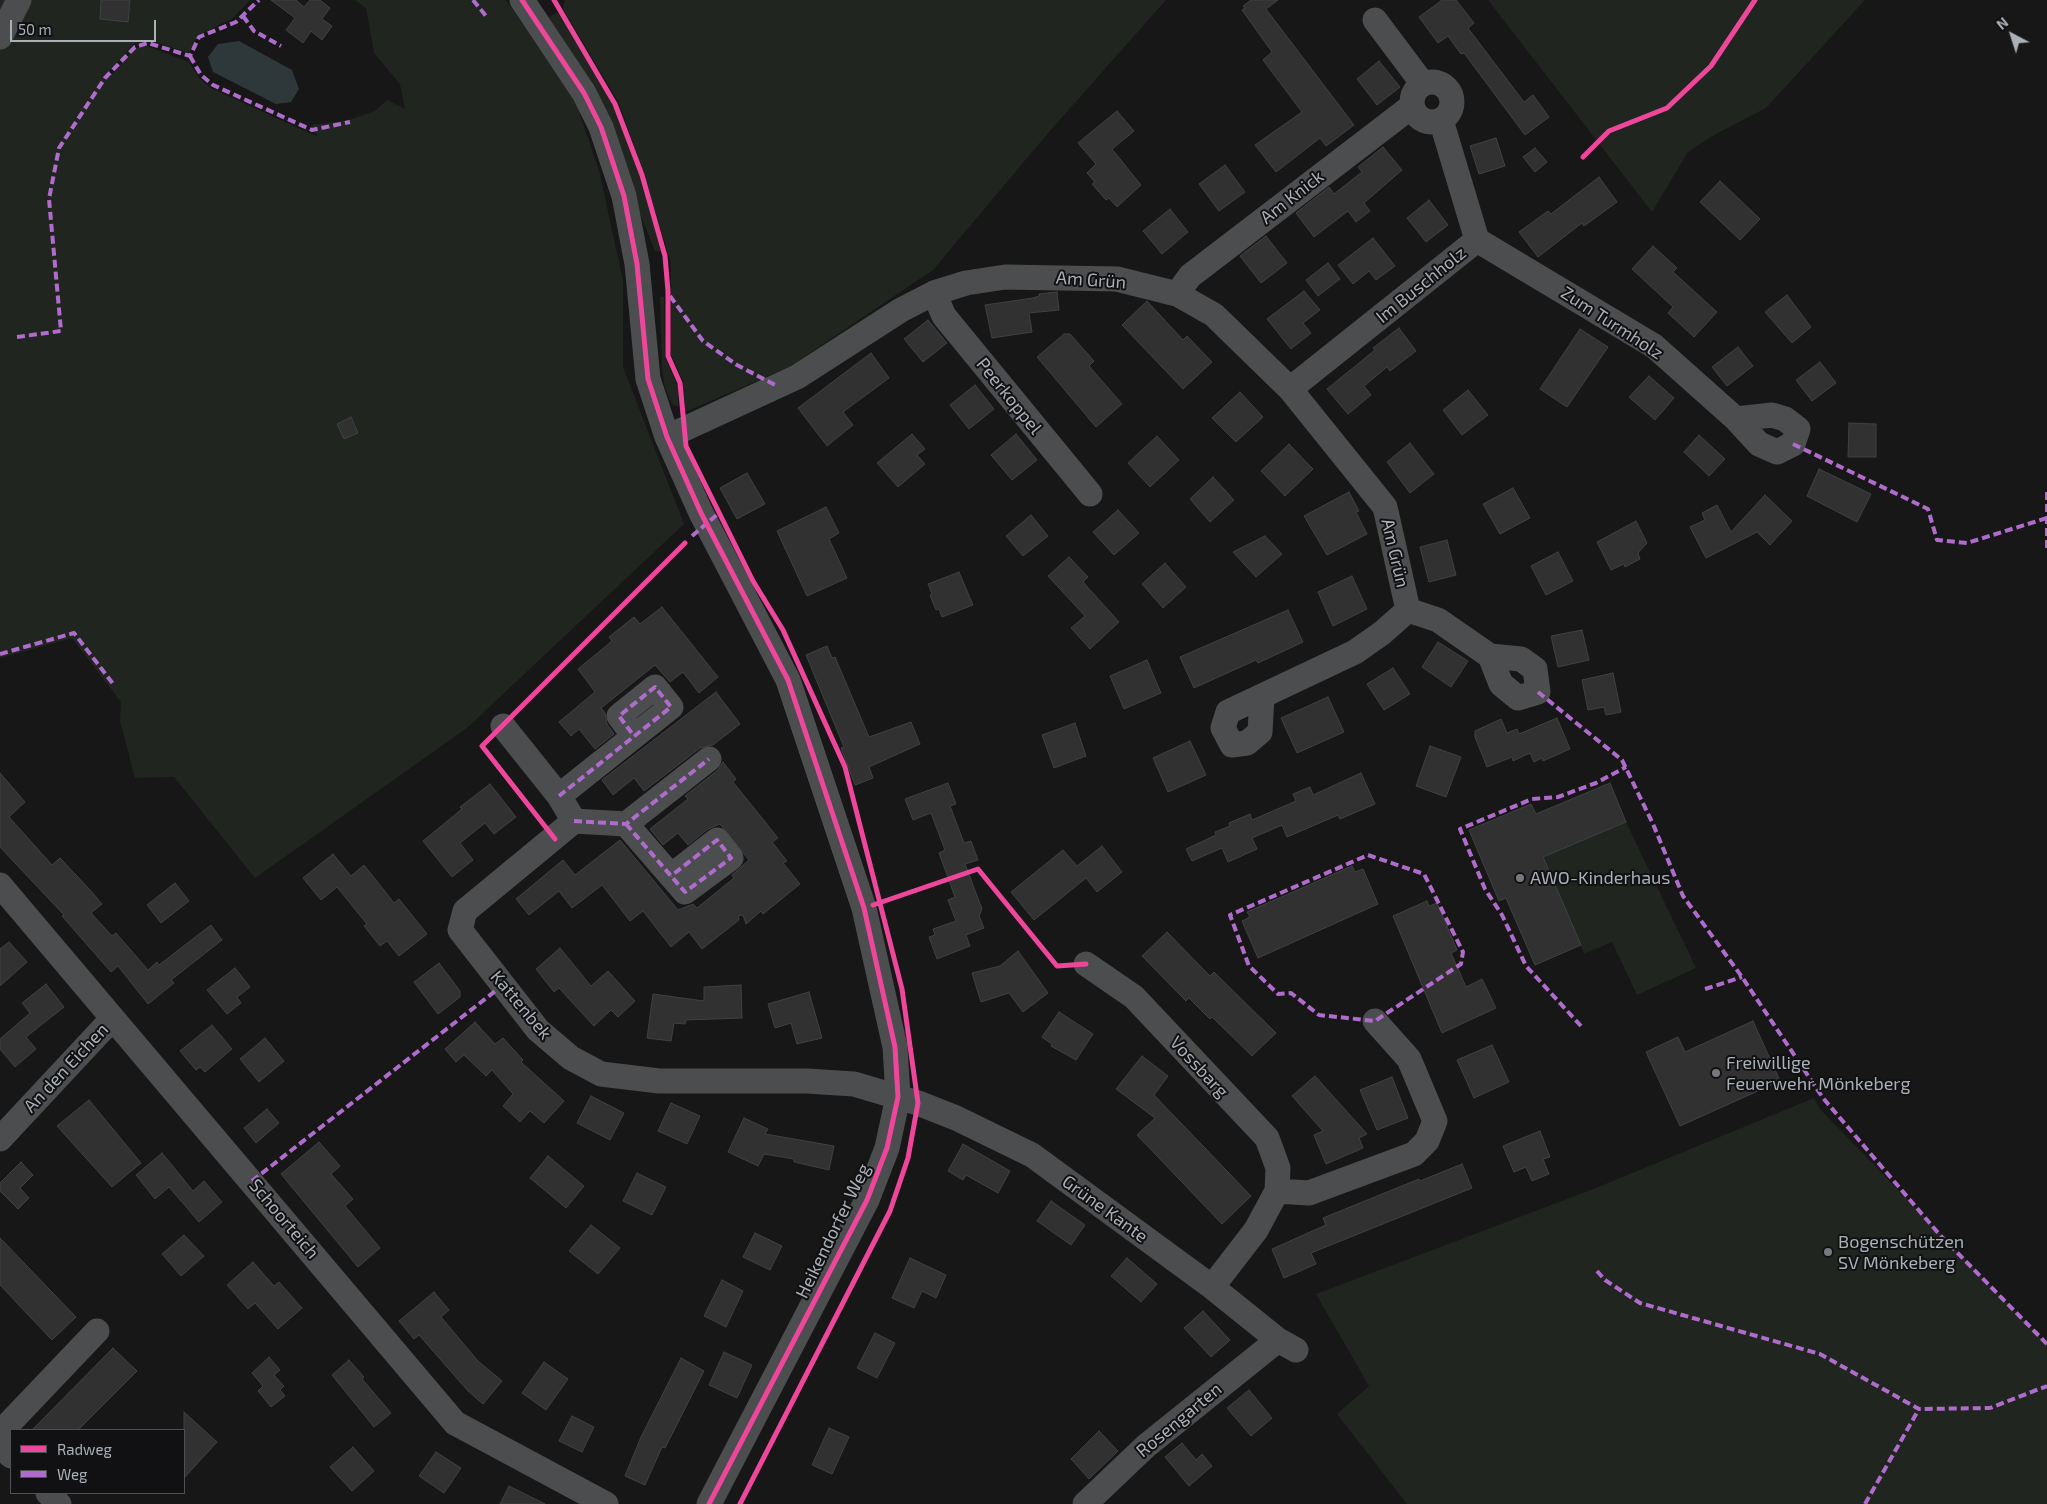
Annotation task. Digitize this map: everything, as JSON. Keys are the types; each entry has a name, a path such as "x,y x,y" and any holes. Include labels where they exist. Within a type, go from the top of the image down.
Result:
{"street":[{"path":"0,37 19,0"},
{"name":"Heikendorfer Weg","path":"522,0 584,93 601,127 624,196 638,276 648,379 666,438 701,513 788,680 864,908 895,1047 898,1097 887,1148 867,1200 709,1504"},
{"path":"1376,20 1423,84 1431,82 1440,84 1448,89 1451,97 1452,106 1448,114 1440,120 1432,122 1423,120 1416,114 1412,106"},
{"name":"Am Knick","path":"1177,294 1190,276 1412,106 1416,89 1423,84"},
{"name":"Im Buschholz","path":"1290,389 1477,240 1440,120"},
{"name":"Zum Turmholz","path":"1477,240 1654,346 1736,419"},
{"name":"Am Grün","path":"666,438 797,377 900,310 934,293 966,283 1005,277 1116,279 1177,294 1214,315 1290,389 1385,507 1408,610"},
{"name":"Peerkoppel","path":"934,293 944,316 1090,494"},
{"name":"Am Grün","path":"1408,610 1438,620 1490,656"},
{"name":"Am Grün","path":"1262,697 1355,652 1382,633 1408,610"},
{"path":"503,726 559,796 574,821 626,824 709,759"},
{"path":"559,796 634,736"},
{"name":"Kattenbek","path":"574,821 465,911 460,930 538,1030 571,1058 601,1074 659,1081 807,1081 854,1084 898,1097"},
{"path":"626,824 671,876"},
{"name":"Schoorteich","path":"0,885 455,1423 606,1504"},
{"name":"Vossbarg","path":"1086,964 1134,997 1267,1138 1278,1168 1277,1191 1256,1230 1212,1287"},
{"name":"An den Eichen","path":"0,1139 112,1019"},
{"path":"1277,1191 1309,1193 1414,1154 1427,1141 1435,1121 1409,1058 1375,1022"},
{"name":"Grüne Kante","path":"898,1097 956,1118 1032,1155 1212,1287 1287,1345"},
{"path":"0,1433 98,1331"},
{"name":"Rosengarten","path":"1084,1504 1146,1446 1287,1345"},
{"path":"0,1445 10,1455"},
{"path":"49,1494 59,1504"}],"shaded area":[{"path":"0,0 250,0 232,19 198,35 189,53 149,40 143,41 134,44 109,72 112,74 135,49 144,45 189,62 199,78 211,88 318,137 311,125 349,120 375,111 387,100 405,109 400,84 374,53 366,8 355,0 506,0 576,103 600,174 623,281 623,367 684,524 467,728 255,878 174,777 135,778 120,721 121,702 72,638 0,658"},
{"path":"565,0 1166,0 1049,132 933,270 789,367 685,412 683,381 670,352 671,263 620,105 563,9"},
{"path":"1488,0 1865,0 1766,108 1716,134 1688,152 1652,212"},
{"path":"558,12 596,72 624,128 644,186 661,251 655,251 634,199 547,18"},
{"path":"239,41 292,70 299,89 291,102 276,104 213,72 208,57 218,44"},
{"path":"660,297 664,297 665,357 678,387 678,407 672,404 665,388 662,368"},
{"path":"1626,822 1696,968 1637,995 1612,942 1584,954 1543,857"},
{"path":"1814,1098 1820,1109 2047,1344 2047,1504 1407,1504 1337,1414 1369,1386 1316,1294 1591,1190"}],"building":[{"path":"101,0 130,0 128,22 100,19"},
{"path":"271,0 296,0 304,7 310,0 320,0 330,8 322,19 332,26 322,40 311,31 303,43 286,30 295,18"},
{"path":"1251,0 1278,0 1266,9 1354,125 1326,146 1320,138 1276,172 1255,145 1302,112 1263,60 1272,52 1242,10 1245,8 1243,6"},
{"path":"1442,0 1456,0 1474,23 1468,28 1524,102 1533,95 1549,117 1525,135 1464,53 1461,54 1448,36 1438,43 1419,17"},
{"path":"1379,61 1400,87 1377,105 1357,79"},
{"path":"1117,111 1134,131 1112,149 1141,185 1117,207 1109,198 1106,200 1092,184 1095,182 1087,173 1096,164 1078,143"},
{"path":"1496,138 1505,166 1479,174 1470,146"},
{"path":"1383,147 1402,170 1364,203 1370,211 1356,222 1348,211 1314,237 1296,213 1329,187 1334,194 1362,172 1358,167"},
{"path":"1535,148 1547,162 1535,172 1523,157"},
{"path":"1225,165 1245,192 1219,211 1199,184"},
{"path":"1599,177 1617,202 1584,226 1582,223 1538,257 1519,232 1548,211 1551,214"},
{"path":"1720,181 1760,219 1740,240 1700,202"},
{"path":"1429,200 1448,225 1426,242 1407,218"},
{"path":"1170,209 1188,232 1162,254 1143,231"},
{"path":"1266,236 1287,263 1261,283 1240,256"},
{"path":"1373,238 1395,266 1376,280 1369,271 1353,284 1338,265"},
{"path":"1653,246 1677,268 1673,272 1717,312 1694,337 1668,313 1673,307 1632,269"},
{"path":"1328,263 1340,279 1318,296 1306,280"},
{"path":"1304,291 1320,310 1303,323 1311,333 1291,349 1267,319"},
{"path":"1057,292 1059,310 1029,313 1032,332 992,338 985,305 1033,298 1039,296 1039,294"},
{"path":"1787,295 1811,327 1792,343 1765,312"},
{"path":"1147,301 1183,340 1187,336 1212,362 1183,389 1122,325"},
{"path":"928,320 947,343 923,362 904,339"},
{"path":"1399,328 1416,351 1390,371 1387,367 1364,386 1371,395 1348,414 1327,389 1375,350 1373,348"},
{"path":"1580,329 1608,347 1567,407 1540,389"},
{"path":"1064,334 1070,334 1094,361 1089,366 1122,404 1096,427 1037,357"},
{"path":"1738,347 1753,366 1727,386 1712,367"},
{"path":"871,353 889,378 843,412 853,425 827,446 798,408"},
{"path":"1820,362 1836,383 1812,401 1796,380"},
{"path":"1649,376 1674,398 1655,420 1629,397"},
{"path":"975,385 994,409 969,429 950,405"},
{"path":"1468,390 1488,415 1462,435 1443,410"},
{"path":"1240,392 1263,417 1236,442 1212,418"},
{"path":"351,417 358,433 344,439 337,424"},
{"path":"1849,423 1876,424 1876,457 1848,457"},
{"path":"912,434 925,449 917,455 925,464 898,487 877,463"},
{"path":"1016,434 1037,460 1012,480 991,455"},
{"path":"1699,435 1725,459 1709,476 1684,452"},
{"path":"1157,436 1179,460 1150,487 1128,463"},
{"path":"1410,443 1434,474 1410,493 1387,462"},
{"path":"1289,444 1313,469 1285,496 1261,471"},
{"path":"1819,469 1871,494 1857,522 1807,496"},
{"path":"747,473 765,504 737,519 720,488"},
{"path":"1213,477 1234,500 1210,522 1190,499"},
{"path":"1513,488 1530,518 1500,534 1483,504"},
{"path":"1349,492 1359,511 1356,512 1367,534 1327,555 1304,516"},
{"path":"1765,495 1792,521 1770,545 1757,532 1706,558 1690,527 1705,520 1702,513 1717,505 1731,532"},
{"path":"826,507 839,533 829,539 847,578 807,596 777,531"},
{"path":"1118,510 1139,533 1114,555 1093,532"},
{"path":"1031,515 1048,536 1023,556 1006,536"},
{"path":"1636,521 1647,543 1638,553 1640,559 1625,567 1624,564 1611,570 1597,542"},
{"path":"1265,536 1282,554 1256,577 1233,552"},
{"path":"1447,540 1456,575 1429,582 1420,547"},
{"path":"1558,552 1573,581 1546,595 1531,566"},
{"path":"1069,557 1088,577 1083,582 1119,622 1090,649 1071,628 1085,616 1048,576"},
{"path":"1165,563 1186,587 1163,608 1142,584"},
{"path":"959,572 973,605 942,617 939,609 936,610 928,584"},
{"path":"1352,576 1367,609 1333,626 1318,592"},
{"path":"662,607 718,677 699,693 683,672 670,682 655,665 601,708 605,713 607,724 614,734 595,749 579,729 571,736 559,722 595,692 578,669 612,641 609,637 634,617 640,624"},
{"path":"1288,610 1303,642 1258,663 1256,660 1194,688 1180,657"},
{"path":"1582,630 1589,660 1558,667 1551,636"},
{"path":"1438,642 1468,661 1451,687 1422,667"},
{"path":"827,646 832,658 835,657 869,737 911,722 920,744 869,767 873,778 855,785 841,748 844,747 806,655"},
{"path":"1147,660 1161,693 1124,709 1110,676"},
{"path":"1393,668 1410,694 1384,710 1367,684"},
{"path":"1613,673 1621,712 1606,715 1604,707 1588,710 1582,680"},
{"path":"716,692 740,724 713,745 700,748 644,791 634,778 613,795 602,780"},
{"path":"1328,697 1344,732 1297,753 1281,718"},
{"path":"1557,718 1570,749 1543,761 1542,758 1534,762 1530,753 1513,761 1512,757 1487,767 1475,737 1475,731 1501,719 1507,733 1517,729 1519,734"},
{"path":"1075,723 1086,756 1054,768 1042,735"},
{"path":"1190,741 1206,775 1168,792 1153,758"},
{"path":"1430,746 1461,757 1446,797 1416,786"},
{"path":"723,762 736,779 733,782 778,838 772,842 787,861 783,863 800,884 763,914 761,911 746,924 743,915 738,916 739,920 702,949 689,932 671,947 643,911 630,921 602,885 572,908 559,891 529,915 516,899 563,860 575,875 620,840 678,910 693,904 697,908 734,878 732,875 749,860 720,824 708,829 688,845 678,833 663,845 650,829 688,799 685,796 718,770"},
{"path":"0,773 25,802 9,817 52,865 60,858 91,891 102,904 91,913 112,936 116,933 148,970 157,962 159,965 211,925 222,940 171,980 174,983 148,1004 118,966 111,972 62,916 64,915 0,847"},
{"path":"1361,773 1375,804 1340,819 1338,815 1287,837 1282,825 1252,838 1257,849 1228,862 1222,848 1192,861 1186,849 1216,835 1215,832 1230,826 1229,823 1250,814 1252,820 1296,801 1293,794 1310,787 1313,795"},
{"path":"948,783 956,804 950,806 964,843 971,841 978,860 965,864 982,909 979,916 984,928 966,935 970,946 937,959 929,937 935,935 933,929 956,921 948,900 955,897 939,853 945,850 931,813 913,820 905,799"},
{"name":"AWO-Kinderhaus","path":"1610,783 1626,822 1543,857 1581,945 1535,965 1506,898 1499,901 1469,830 1531,804 1536,814"},
{"path":"490,784 516,817 494,834 485,823 460,843 473,860 452,877 423,841 462,809 460,807"},
{"path":"1102,846 1122,872 1097,892 1086,878 1034,920 1011,892 1063,850 1077,866"},
{"path":"333,854 351,876 364,865 394,903 399,899 427,934 399,956 387,941 380,946 364,926 367,924 337,887 321,900 303,878"},
{"path":"1352,866 1355,872 1363,869 1378,904 1258,958 1242,921 1250,917 1247,912"},
{"path":"175,883 189,901 161,923 147,905"},
{"path":"1427,901 1429,906 1437,903 1457,950 1451,953 1466,987 1482,979 1496,1008 1442,1033 1393,916"},
{"path":"1167,932 1210,976 1214,972 1276,1033 1252,1056 1212,1017 1210,1019 1189,998 1186,1001 1142,956"},
{"path":"9,942 27,962 0,986 0,949"},
{"path":"560,948 591,986 608,971 635,1001 618,1017 611,1010 594,1026 559,988 554,992 536,969"},
{"path":"1018,951 1048,993 1023,1012 1009,993 981,1002 972,973 1000,966"},
{"path":"439,963 460,991 460,997 438,1014 414,982"},
{"path":"235,968 250,987 237,997 241,1003 227,1014 207,990"},
{"path":"46,984 64,1007 26,1037 36,1049 15,1067 0,1049 0,1039 30,1013 22,1003"},
{"path":"741,985 742,1018 686,1020 685,1024 674,1023 671,1041 647,1038 653,994 704,1001 704,987"},
{"path":"809,992 822,1038 797,1044 791,1023 775,1028 768,1004"},
{"path":"1059,1012 1093,1034 1076,1060 1051,1046 1052,1044 1042,1037"},
{"name":"Freiwillige Feuerwehr Mönkeberg","path":"1753,1021 1780,1081 1680,1126 1646,1052 1678,1037 1685,1052"},
{"path":"475,1022 495,1044 503,1038 523,1060 521,1062 564,1101 544,1123 530,1111 520,1122 503,1106 513,1094 492,1070 486,1076 464,1055 456,1062 445,1049"},
{"path":"212,1025 232,1049 205,1072 200,1067 196,1070 180,1051"},
{"path":"265,1038 284,1061 259,1082 240,1059"},
{"path":"1492,1045 1509,1082 1474,1098 1457,1060"},
{"path":"1142,1056 1168,1076 1154,1095 1251,1196 1222,1224 1137,1135 1155,1118 1116,1089"},
{"path":"1315,1076 1367,1134 1359,1138 1363,1148 1326,1164 1314,1135 1323,1131 1292,1096"},
{"path":"1392,1077 1408,1118 1377,1130 1360,1090"},
{"path":"591,1096 624,1113 610,1140 577,1123"},
{"path":"89,1100 141,1163 112,1187 57,1126"},
{"path":"671,1103 700,1116 687,1144 658,1131"},
{"path":"267,1109 279,1123 256,1143 244,1128"},
{"path":"744,1118 768,1129 765,1134 834,1146 829,1170 794,1162 794,1159 764,1154 758,1166 728,1152"},
{"path":"1540,1131 1550,1157 1543,1159 1549,1174 1532,1181 1526,1167 1514,1172 1503,1146"},
{"path":"319,1142 340,1166 331,1174 353,1199 345,1206 380,1248 358,1267 281,1174"},
{"path":"963,1144 1010,1171 998,1193 966,1175 963,1180 948,1171"},
{"path":"162,1153 193,1191 204,1181 222,1202 199,1222 169,1187 155,1199 136,1175"},
{"path":"548,1156 584,1186 566,1208 530,1178"},
{"path":"21,1162 33,1175 20,1188 29,1198 18,1209 0,1191 0,1183"},
{"path":"1462,1164 1472,1188 1311,1253 1316,1264 1284,1278 1272,1249 1326,1225 1323,1218 1419,1179 1420,1181"},
{"path":"637,1173 666,1187 652,1215 623,1201"},
{"path":"1051,1201 1085,1225 1071,1245 1037,1221"},
{"path":"591,1225 620,1248 598,1274 569,1251"},
{"path":"755,1233 782,1246 770,1270 743,1257"},
{"path":"184,1235 204,1256 181,1276 162,1254"},
{"path":"0,1238 76,1317 52,1340 0,1285"},
{"path":"910,1258 946,1275 936,1298 922,1291 914,1308 892,1298"},
{"path":"1127,1258 1157,1284 1141,1302 1111,1276"},
{"path":"253,1262 274,1286 279,1282 302,1308 278,1329 255,1303 248,1309 227,1285"},
{"path":"722,1280 743,1291 726,1327 704,1316"},
{"path":"434,1292 449,1310 441,1317 478,1361 502,1381 483,1404 468,1391 419,1335 414,1339 399,1321"},
{"path":"1203,1311 1230,1340 1211,1357 1184,1328"},
{"path":"875,1333 895,1343 877,1378 857,1368"},
{"path":"113,1348 137,1371 79,1429 33,1429"},
{"path":"724,1352 752,1365 737,1398 709,1385"},
{"path":"269,1357 280,1370 274,1375 284,1386 280,1390 285,1396 271,1407 258,1391 263,1386 252,1373"},
{"path":"681,1358 704,1371 665,1448 662,1447 645,1485 625,1476 641,1437"},
{"path":"349,1360 364,1377 362,1379 391,1413 374,1427 332,1375"},
{"path":"544,1362 568,1379 546,1410 522,1393"},
{"path":"1249,1390 1272,1418 1251,1436 1227,1408"},
{"path":"184,1412 217,1442 185,1477 185,1429"},
{"path":"572,1416 594,1427 582,1452 559,1441"},
{"path":"829,1428 849,1437 832,1474 812,1465"},
{"path":"1099,1431 1118,1451 1089,1479 1071,1459"},
{"path":"1182,1443 1196,1460 1202,1454 1212,1466 1189,1486 1165,1457"},
{"path":"353,1447 374,1471 352,1491 330,1467"},
{"path":"436,1452 461,1468 444,1493 419,1476"},
{"path":"509,1486 545,1504 500,1504"}],"marked path":[{"path":"17,337 61,331 49,199 59,148 105,78 135,47 148,43 190,56 199,37 236,22 259,0"},
{"path":"473,0 486,16"},
{"path":"243,16 254,31 281,46"},
{"path":"190,56 201,75 213,85 312,130 350,122"},
{"path":"670,296 703,341 737,365 777,386"},
{"path":"1793,444 1928,509 1937,540 1967,543 2047,518"},
{"path":"2047,492 2047,549"},
{"path":"692,536 719,513"},
{"path":"0,654 74,633 114,685"},
{"path":"559,796 671,707 655,687 619,716 634,736"},
{"path":"1538,692 1622,760 1653,824 1683,896 1742,977 1823,1098 1939,1234 2047,1344"},
{"path":"574,821 626,824 709,759"},
{"path":"1581,1026 1526,966 1502,915 1485,889 1460,829 1532,799 1558,797 1596,783 1626,767"},
{"path":"626,824 671,876 685,892 731,858 717,840 671,876"},
{"path":"1368,855 1424,874 1463,952 1461,964 1375,1021 1319,1015 1291,993 1278,994 1249,966 1230,915 1368,855"},
{"path":"1705,989 1742,977"},
{"path":"252,1181 503,985"},
{"path":"1597,1271 1605,1280 1640,1303 1820,1354 1919,1409 1990,1408 2047,1386"},
{"path":"1865,1504 1919,1409"}],"cycle path":[{"path":"522,0 584,93 601,127 624,196 637,264 648,379 667,437 701,513 788,680 864,908 895,1047 898,1097 887,1148 867,1200 709,1504"},
{"path":"554,0 615,104 642,175 665,256 668,291 668,356 680,383 686,446 753,581 783,630 845,767 902,989 918,1103 908,1158 890,1211 740,1504"},
{"path":"1583,157 1609,131 1667,108 1711,66 1755,0"},
{"path":"555,839 482,746 685,543"},
{"path":"873,905 978,869 1057,966 1086,964"}],"place":[{"name":"AWO-Kinderhaus","path":"1520,878"},
{"name":"Freiwillige Feuerwehr Mönkeberg","path":"1716,1073"},
{"name":"Bogenschützen SV Mönkeberg","path":"1828,1252"}]}
